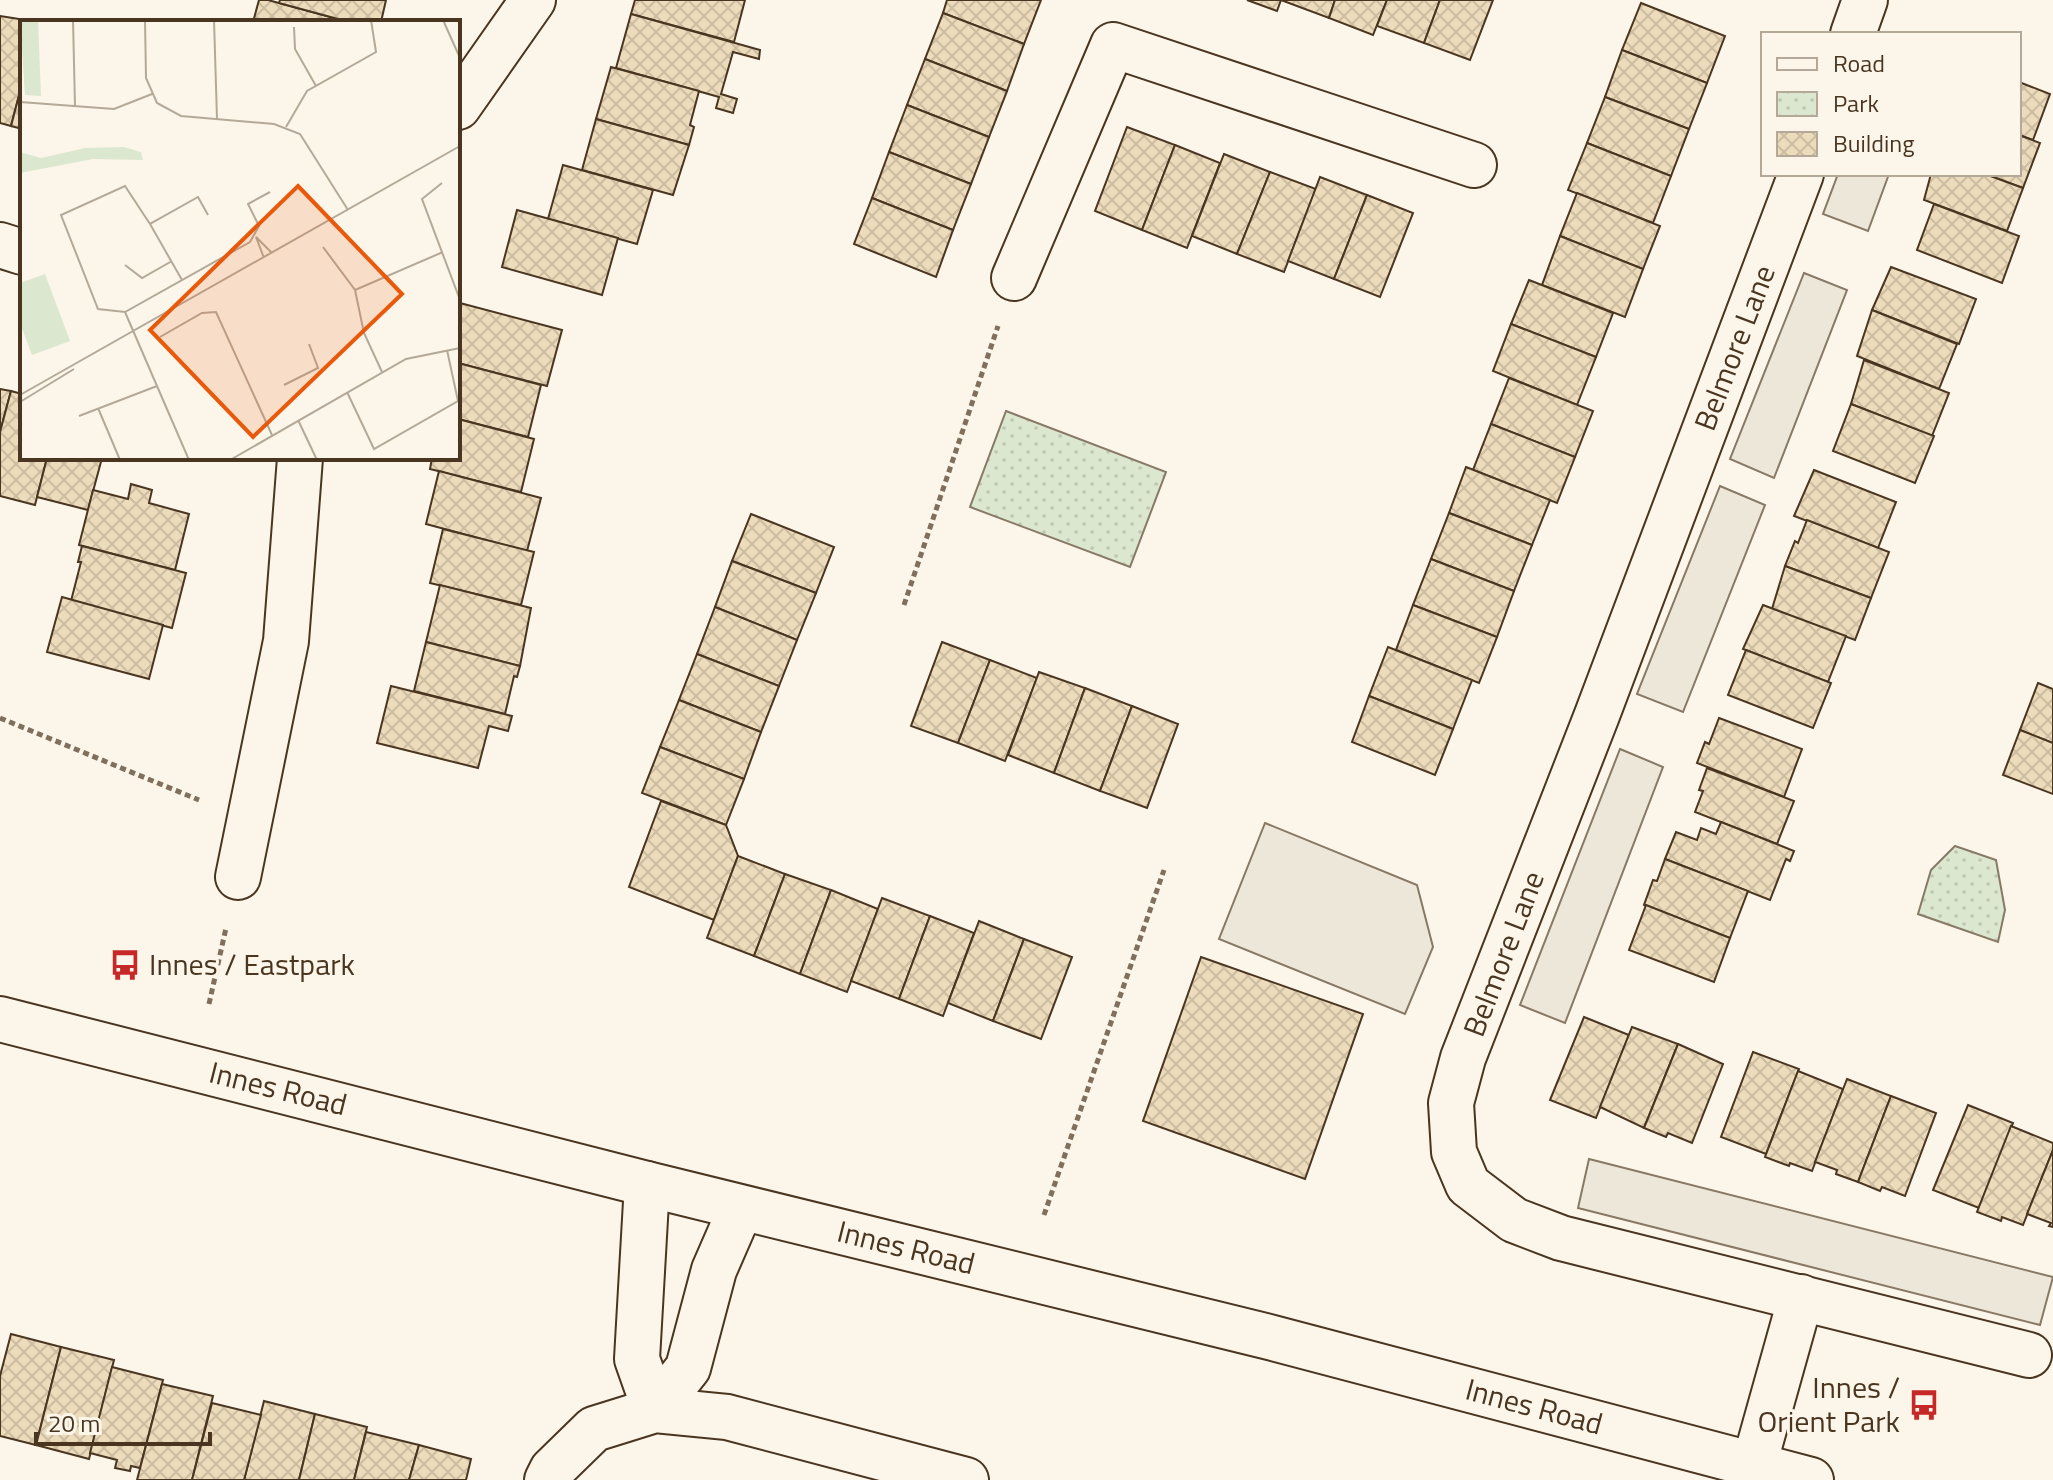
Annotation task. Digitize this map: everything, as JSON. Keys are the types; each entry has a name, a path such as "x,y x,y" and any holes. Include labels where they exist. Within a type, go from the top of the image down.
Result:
{"street":[{"path":"460,104 533,0"},
{"path":"1854,32 1865,0"},
{"path":"1014,278 1113,45 1474,165"},
{"name":"Belmore Lane","path":"1800,176 1463,1058 1451,1103 1454,1152 1468,1185 1514,1220 1561,1238 2029,1355"},
{"path":"0,245 20,251"},
{"path":"238,877 286,641 300,460"},
{"name":"Innes Road","path":"0,1019 741,1208 1273,1338 1811,1480"},
{"path":"647,1184 637,1359 655,1410"},
{"path":"655,1410 688,1368 714,1270 741,1208"},
{"path":"1754,1465 1801,1297"},
{"path":"547,1480 552,1470 594,1429 655,1410 727,1417 966,1480"}],"path":[{"path":"904,605 956,458 1014,278"},
{"path":"0,718 248,821"},
{"path":"1044,1215 1164,870"},
{"path":"209,1004 238,877"}],"green space":[{"path":"1006,411 1166,472 1130,567 970,507"},
{"path":"1955,846 1996,860 2005,910 1998,942 1918,914 1931,870"}],"shaded area":[{"path":"1837,176 1888,176 1868,231 1823,214"},
{"path":"1804,273 1847,290 1774,478 1730,459"},
{"path":"1720,486 1765,505 1683,712 1637,694"},
{"path":"1620,749 1663,767 1565,1023 1520,1005"},
{"path":"1265,823 1417,885 1433,947 1405,1014 1219,939"},
{"path":"1589,1159 2053,1277 2040,1325 1578,1208"}],"building":[{"path":"259,0 268,0 342,20 254,20"},
{"path":"280,0 386,0 381,20 342,20 279,3"},
{"path":"635,0 745,0 734,42 631,14"},
{"path":"947,0 1041,0 1024,44 943,13"},
{"path":"1247,0 1281,0 1277,11"},
{"path":"1281,0 1335,0 1329,18"},
{"path":"1335,0 1387,0 1373,35 1329,18"},
{"path":"1387,0 1440,0 1424,43 1377,26"},
{"path":"1440,0 1493,0 1470,60 1424,43"},
{"path":"1641,3 1725,36 1707,83 1622,50"},
{"path":"943,13 1024,44 1007,91 925,59"},
{"path":"631,14 760,50 759,59 733,52 721,94 737,99 733,113 716,108 719,97 616,68"},
{"path":"0,16 25,20 20,20 20,92 11,126 0,123"},
{"path":"1622,50 1707,83 1689,129 1605,97"},
{"path":"925,59 1007,91 989,137 907,105"},
{"path":"611,67 699,91 690,125 694,127 689,145 596,119"},
{"path":"2021,83 2050,94 2033,140 2021,136"},
{"path":"20,92 20,128 11,126"},
{"path":"1605,97 1689,129 1671,176 1587,143"},
{"path":"907,105 989,137 971,184 889,152"},
{"path":"596,119 689,145 673,195 582,170"},
{"path":"1127,127 1175,145 1142,230 1095,211"},
{"path":"2021,136 2040,143 2023,188 1990,176 2021,176"},
{"path":"1587,143 1671,176 1653,223 1568,190"},
{"path":"1175,145 1220,163 1187,248 1142,230"},
{"path":"889,152 971,184 953,230 872,198"},
{"path":"1224,154 1270,172 1237,254 1192,236"},
{"path":"563,165 653,190 637,244 548,219"},
{"path":"1270,172 1316,189 1284,272 1237,254"},
{"path":"1930,176 1990,176 2023,188 2007,231 1924,200"},
{"path":"1320,177 1367,195 1334,279 1288,261"},
{"path":"1577,193 1660,226 1643,269 1560,236"},
{"path":"1367,195 1413,213 1380,297 1334,279"},
{"path":"872,198 953,230 936,277 854,244"},
{"path":"1934,204 2019,236 2002,283 1917,250"},
{"path":"517,210 618,238 602,295 502,267"},
{"path":"1560,236 1643,269 1625,317 1542,285"},
{"path":"1891,267 1976,299 1959,344 1872,310"},
{"path":"1529,280 1613,313 1596,357 1511,324"},
{"path":"460,303 562,330 547,386 460,364"},
{"path":"1872,310 1957,344 1939,389 1857,356"},
{"path":"1511,324 1596,357 1577,405 1493,371"},
{"path":"1864,360 1949,393 1932,436 1851,404"},
{"path":"460,364 541,385 528,437 460,420"},
{"path":"1509,378 1593,411 1575,457 1491,424"},
{"path":"0,389 11,391 0,432"},
{"path":"11,391 20,393 20,460 46,460 35,505 0,496 0,432"},
{"path":"1851,404 1934,436 1915,483 1833,451"},
{"path":"460,420 534,439 521,492 430,469 432,460 460,460"},
{"path":"1491,424 1575,457 1557,503 1473,470"},
{"path":"46,460 101,460 88,510 37,497"},
{"path":"1466,467 1550,500 1532,545 1449,513"},
{"path":"1814,470 1896,502 1878,548 1794,516"},
{"path":"439,471 541,498 527,551 426,524"},
{"path":"131,484 152,490 149,503 189,514 175,570 79,545 93,490 128,499"},
{"path":"1449,513 1532,545 1514,591 1431,559"},
{"path":"751,514 834,547 816,593 732,561"},
{"path":"1807,520 1889,552 1871,598 1785,566"},
{"path":"443,529 534,552 521,605 430,583"},
{"path":"82,546 186,573 172,628 71,601"},
{"path":"1431,559 1514,591 1497,637 1413,605"},
{"path":"732,561 816,593 797,640 715,607"},
{"path":"1785,566 1871,598 1855,640 1772,609"},
{"path":"440,585 531,608 520,666 426,642"},
{"path":"62,597 163,625 149,679 47,652"},
{"path":"1413,605 1497,637 1479,683 1396,650"},
{"path":"1763,605 1846,636 1828,682 1743,649"},
{"path":"715,607 797,640 779,686 697,654"},
{"path":"426,642 520,666 517,677 514,676 505,714 414,691"},
{"path":"942,642 990,660 958,743 911,726"},
{"path":"1388,647 1472,680 1453,729 1369,696"},
{"path":"1746,650 1831,683 1813,728 1728,695"},
{"path":"697,654 779,686 761,732 679,700"},
{"path":"990,660 1037,678 1005,761 958,743"},
{"path":"1039,672 1085,688 1054,773 1008,755"},
{"path":"2038,683 2053,689 2053,743 2020,730"},
{"path":"391,686 512,716 508,731 489,726 478,768 377,743"},
{"path":"1085,688 1132,706 1100,791 1054,773"},
{"path":"1369,696 1453,729 1435,775 1352,742"},
{"path":"679,700 761,732 744,779 660,747"},
{"path":"1132,706 1178,724 1147,808 1100,791"},
{"path":"1719,718 1802,749 1784,797 1697,763 1705,742 1709,744"},
{"path":"2020,730 2053,743 2053,794 2003,775"},
{"path":"660,747 744,779 726,825 642,793"},
{"path":"1707,768 1794,801 1777,844 1695,812"},
{"path":"661,801 726,825 738,856 714,920 629,887"},
{"path":"1721,822 1794,851 1790,861 1786,859 1770,900 1665,859 1676,832 1697,840 1701,828 1716,834"},
{"path":"738,856 785,874 754,956 707,938"},
{"path":"1665,859 1748,891 1730,938 1644,905"},
{"path":"785,874 831,890 800,974 754,956"},
{"path":"831,890 878,909 847,992 800,974"},
{"path":"882,898 930,916 899,999 851,981"},
{"path":"1646,905 1730,938 1714,982 1629,950"},
{"path":"930,916 974,933 943,1016 899,999"},
{"path":"979,921 1024,939 993,1021 948,1003"},
{"path":"1024,939 1072,957 1041,1039 993,1021"},
{"path":"1201,957 1363,1014 1305,1179 1143,1121"},
{"path":"1584,1017 1629,1035 1596,1118 1550,1100"},
{"path":"1632,1027 1678,1044 1644,1128 1600,1107"},
{"path":"1678,1044 1723,1064 1692,1143 1644,1128"},
{"path":"1753,1052 1799,1069 1766,1154 1721,1137"},
{"path":"1798,1071 1843,1089 1812,1171 1765,1157"},
{"path":"1847,1079 1891,1096 1858,1182 1815,1162"},
{"path":"1891,1096 1936,1113 1905,1196 1858,1182"},
{"path":"1968,1105 2013,1123 1979,1208 1933,1190"},
{"path":"2011,1126 2053,1143 2053,1150 2023,1225 1977,1212"},
{"path":"2053,1150 2053,1227 2049,1226 2051,1223 2027,1214"},
{"path":"11,1334 61,1347 36,1445 0,1436 0,1376"},
{"path":"61,1347 114,1360 89,1459 36,1445"},
{"path":"112,1367 163,1380 140,1468 131,1466 130,1471 115,1468 117,1460 90,1453"},
{"path":"162,1384 213,1396 192,1480 137,1480"},
{"path":"264,1401 315,1414 299,1480 244,1480"},
{"path":"212,1403 261,1415 244,1480 192,1480"},
{"path":"315,1414 367,1427 354,1480 299,1480"},
{"path":"366,1432 419,1445 409,1480 354,1480"},
{"path":"419,1445 471,1459 466,1480 409,1480"}],"place":[{"name":"Innes / Eastpark","path":"125,965"},
{"name":"Innes / Orient Park","path":"1924,1405"}]}
